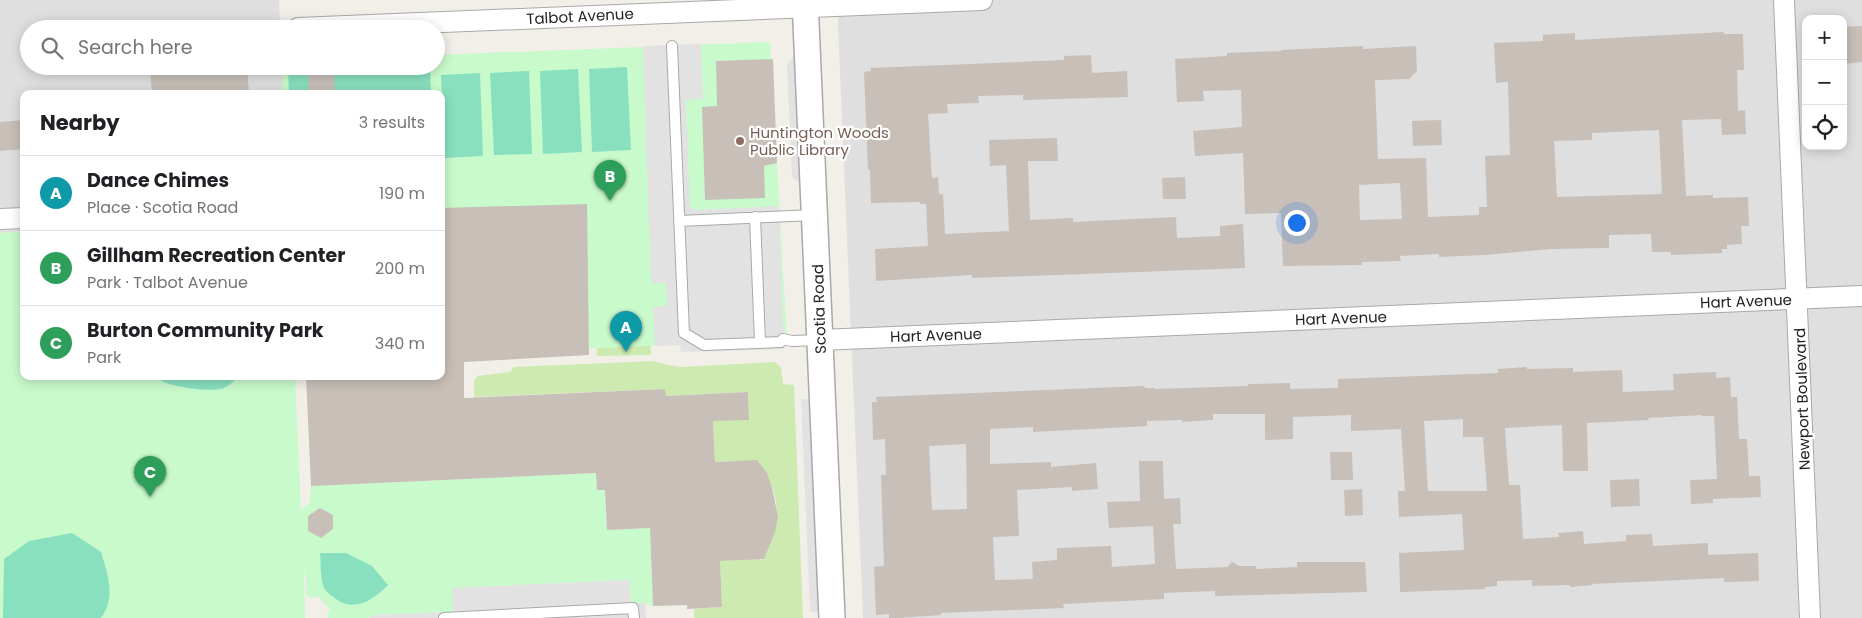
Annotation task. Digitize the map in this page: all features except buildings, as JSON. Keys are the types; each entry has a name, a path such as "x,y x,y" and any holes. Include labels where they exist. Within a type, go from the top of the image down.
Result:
{"street":[{"name":"Talbot Avenue","path":"445,21 806,4 982,0"},
{"name":"Newport Boulevard","path":"1784,0 1810,618"},
{"name":"Scotia Road","path":"806,4 832,618"},
{"path":"0,220 20,218"},
{"name":"Hart Avenue","path":"820,340 1862,296"}],"lane":[{"path":"672,46 684,333 704,345 782,342 784,339 792,341 820,340"},
{"path":"679,221 815,216"},
{"path":"755,217 760,342"},
{"path":"444,618 633,608 634,618"}],"shaded area":[{"path":"0,0 279,0 280,20 20,20 20,75 282,75 283,90 20,90 20,231 0,233"},
{"path":"837,0 1862,0 1862,618 863,618"},
{"path":"701,44 703,99 686,100 690,206 694,210 779,206 784,349 681,352 680,345 655,346 653,307 667,306 666,283 651,283 643,46"},
{"path":"796,53 801,184 792,177 787,65"},
{"path":"801,399 811,399 819,612 810,612"},
{"path":"630,580 631,604 645,603 646,618 368,618 376,615 453,612 452,588"}],"green space":[{"path":"770,42 787,340 445,355 445,90 283,90 282,75 445,75 445,55"},
{"path":"627,67 631,150 592,152 589,69"},
{"path":"578,69 582,152 543,154 540,71"},
{"path":"529,71 532,154 494,155 490,73"},
{"path":"480,73 483,156 445,158 445,90 442,90 441,75"},
{"path":"288,75 430,75 431,90 289,90"},
{"path":"20,231 20,380 295,380 301,510 310,502 311,486 596,473 597,490 605,490 607,530 650,528 653,607 645,603 631,604 629,580 453,588 453,612 376,615 368,618 328,618 327,614 330,610 318,596 312,598 306,595 304,571 305,618 0,618 0,233"},
{"path":"649,318 651,355 597,356 595,320"},
{"path":"653,361 682,367 775,362 781,367 783,384 794,385 803,618 694,618 694,609 722,607 720,561 741,560 741,550 745,550 762,561 773,535 776,522 775,498 772,486 758,461 737,472 737,461 715,462 713,421 749,419 748,392 666,396 665,389 474,397 474,381 478,376 510,372 514,367"},
{"path":"160,380 235,380 224,388 209,390 167,383"},
{"path":"72,533 101,552 108,577 109,594 106,610 101,618 3,618 4,559 29,541"},
{"path":"320,553 346,553 372,566 388,585 377,595 364,602 350,605 343,603 326,591 324,587 321,577"}],"place":[{"name":"Huntington Woods Public Library","path":"740,141"},
{"name":"Gillham Recreation Center","path":"610,201"},
{"name":"Dance Chimes","path":"626,352"},
{"name":"Burton Community Park","path":"150,497"}]}
